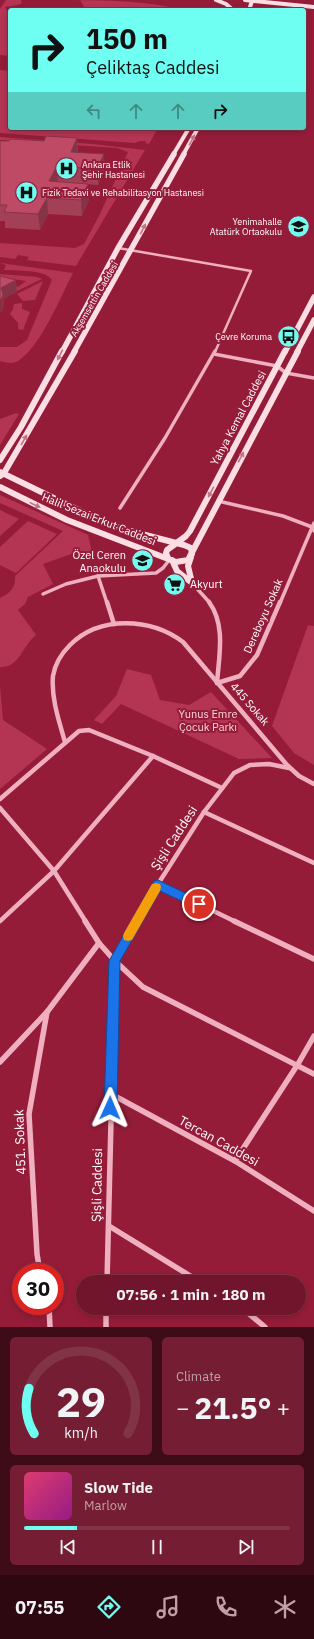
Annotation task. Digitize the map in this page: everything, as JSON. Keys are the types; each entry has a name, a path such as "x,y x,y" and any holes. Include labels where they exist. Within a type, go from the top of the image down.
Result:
{"main road":[{"path":"216,0 226,4 231,8"},
{"path":"245,0 314,7"},
{"path":"286,0 314,2"},
{"name":"Akşemsettin Caddesi","path":"0,460 21,427 118,248 188,130"},
{"name":"Akşemsettin Caddesi","path":"1,474 22,444 132,250 197,130"},
{"name":"Yahya Kemal Caddesi","path":"176,544 190,531 314,297"},
{"name":"Yahya Kemal Caddesi","path":"192,556 218,501 314,320"},
{"name":"Halil Sezai Erkut Caddesi","path":"0,487 67,520 170,559 180,562 192,556 188,546 130,531 101,521 1,474"},
{"name":"Halil Sezai Erkut Caddesi","path":"170,559 166,556 166,550 176,544"},
{"path":"192,556 188,566 192,583"},
{"name":"445 Sokak","path":"170,559 173,567 192,583"}],"street":[{"path":"118,248 251,271 214,354 206,365 165,438 120,508"},
{"path":"214,354 277,366 286,372 314,378"},
{"path":"218,501 283,516 313,527"},
{"name":"Dereboyu Sokak","path":"217,683 240,676 257,655 313,527"},
{"path":"43,594 66,584 98,576 156,573 163,568 170,559"},
{"path":"98,576 114,624"},
{"name":"445 Sokak","path":"192,583 216,612 220,629 217,683 253,723 289,768 305,781 314,784"},
{"path":"65,742 53,689 52,674 57,661 66,648 78,637 94,629 114,624 145,624 161,628 175,636 190,648 217,683"},
{"path":"0,799 79,731 89,730 153,756 222,788"},
{"path":"0,921 54,871 153,756"},
{"name":"Şişli Caddesi","path":"107,1275 114,961 158,884 204,812 234,774 250,765 269,764 289,768"},
{"path":"0,808 54,871 99,942 114,961 143,987 298,1064 314,1074"},
{"path":"204,812 314,863"},
{"path":"158,884 314,959"},
{"path":"0,1062 47,1012 99,942"},
{"name":"451. Sokak","path":"38,1263 36,1254 29,1114 47,1012"},
{"path":"235,1161 298,1064 314,1036"},
{"name":"Tercan Caddesi","path":"111,1094 235,1161 314,1211"},
{"path":"109,1226 189,1275"},
{"path":"49,1315 50,1327"},
{"path":"106,1315 106,1327"},
{"path":"250,1315 265,1327"}],"green space":[{"path":"6,0 21,0 22,3 18,5 5,7 8,14 8,56 0,55 0,9"},
{"path":"80,0 137,2 172,8 85,8"},
{"path":"0,70 8,71 8,130 157,130 149,144 145,143 146,141 135,143 0,133"},
{"path":"0,137 92,144 145,150 76,266 27,260 29,257 18,255 15,259 0,257 0,243 75,248 84,244 100,214 128,152 117,148 0,140"},
{"path":"0,263 73,273 42,333 26,354 18,361 12,363 0,361 0,347 17,347 27,340 52,280 48,276 37,272 4,270 6,265"},
{"path":"0,274 37,277 42,279 17,291 8,288 12,284 18,287 26,281 0,277"},
{"path":"43,281 35,300 23,301 17,294"},
{"path":"22,303 22,309 30,312 23,330 18,329 18,323 10,314 14,304"},
{"path":"16,413 19,414 0,445 0,419"},
{"path":"0,495 88,535 92,552 71,554 43,564 53,584 28,597 25,604 18,610 36,635 13,664 0,668 0,598 12,590 15,576 63,531 0,503"},
{"path":"0,510 19,519 0,536"},
{"path":"28,521 57,534 16,573 0,565 0,547"},
{"path":"308,625 314,626 314,765 294,753 272,726"},
{"name":"Yunus Emre Çocuk Parkı","path":"127,669 151,675 160,700 189,705 211,692 272,758 239,759 121,704 102,724 94,720 116,696"},
{"path":"0,686 3,720 47,749 0,789"}],"building":[{"path":"46,136 77,138 71,152 104,154 97,169 57,166 49,181 88,184 81,200 47,198 38,214 4,212 7,205 0,205 0,141 9,141 11,139 44,141"},
{"path":"0,276 16,280 1,288 3,294 0,300"}],"slow traffic":[{"path":"128,936 156,887"}],"place":[{"name":"Ankara Etlik Şehir Hastanesi","path":"67,169"},
{"name":"Fizik Tedavi ve Rehabilitasyon Hastanesi","path":"27,192"},
{"name":"Yenimahalle Atatürk Ortaokulu","path":"298,226"},
{"name":"Çevre Koruma","path":"288,336"},
{"name":"Özel Ceren Anaokulu","path":"142,561"},
{"name":"Akyurt","path":"175,584"}],"route":[{"path":"110,1108 114,961 158,884 199,904"}]}
